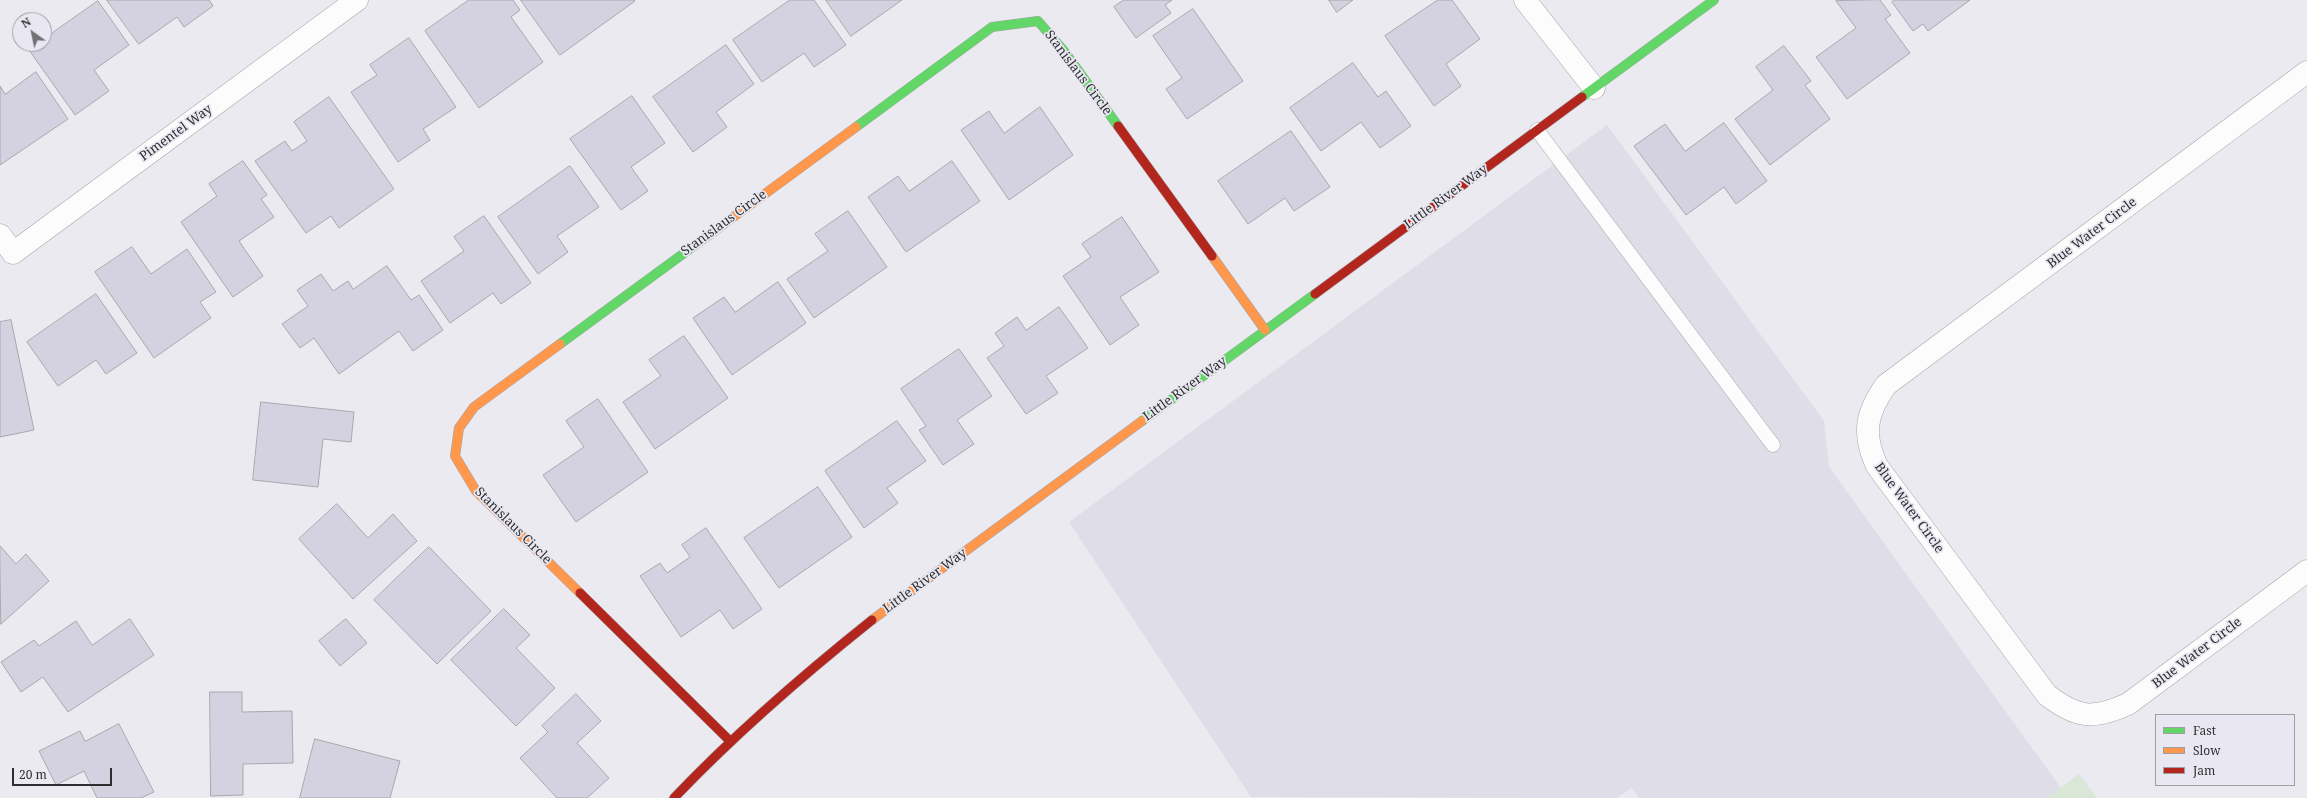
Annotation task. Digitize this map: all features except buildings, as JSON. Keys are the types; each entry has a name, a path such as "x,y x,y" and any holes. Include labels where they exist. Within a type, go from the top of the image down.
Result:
{"street":[{"name":"Pimentel Way","path":"0,235 13,253 357,0"},
{"path":"1525,0 1594,88"},
{"name":"Little River Way","path":"674,798 730,741 816,664 876,617 1714,0"},
{"name":"Stanislaus Circle","path":"730,741 476,491 455,456 458,428 474,407 992,27 1012,26 1038,21 1064,51 1265,330"},
{"name":"Blue Water Circle","path":"2307,72 1886,385 1874,402 1868,418 1868,441 1877,466 2047,695 2064,708 2085,715 2109,713 2128,704 2307,571"}],"lane":[{"path":"1537,130 1773,445"}],"shaded area":[{"path":"1607,125 1824,421 1829,467 2061,788 2047,798 1639,798 1632,788 1616,798 1251,797 1069,522"}],"green space":[{"path":"2079,774 2097,798 2047,798"}],"traffic: fast":[{"path":"1582,97 1714,0"},
{"path":"856,127 992,27 1038,21 1064,51 1118,126"},
{"path":"560,344 732,218"},
{"path":"1142,421 1315,294"}],"traffic: slow":[{"path":"732,218 856,127"},
{"path":"1212,256 1265,330"},
{"path":"560,344 474,407 459,428 455,456 476,491 580,593"},
{"path":"872,620 1142,421"}],"traffic: jam":[{"path":"1315,294 1582,97"},
{"path":"1118,126 1212,256"},
{"path":"580,593 730,741"},
{"path":"674,798 721,750 770,705 872,620"}]}
